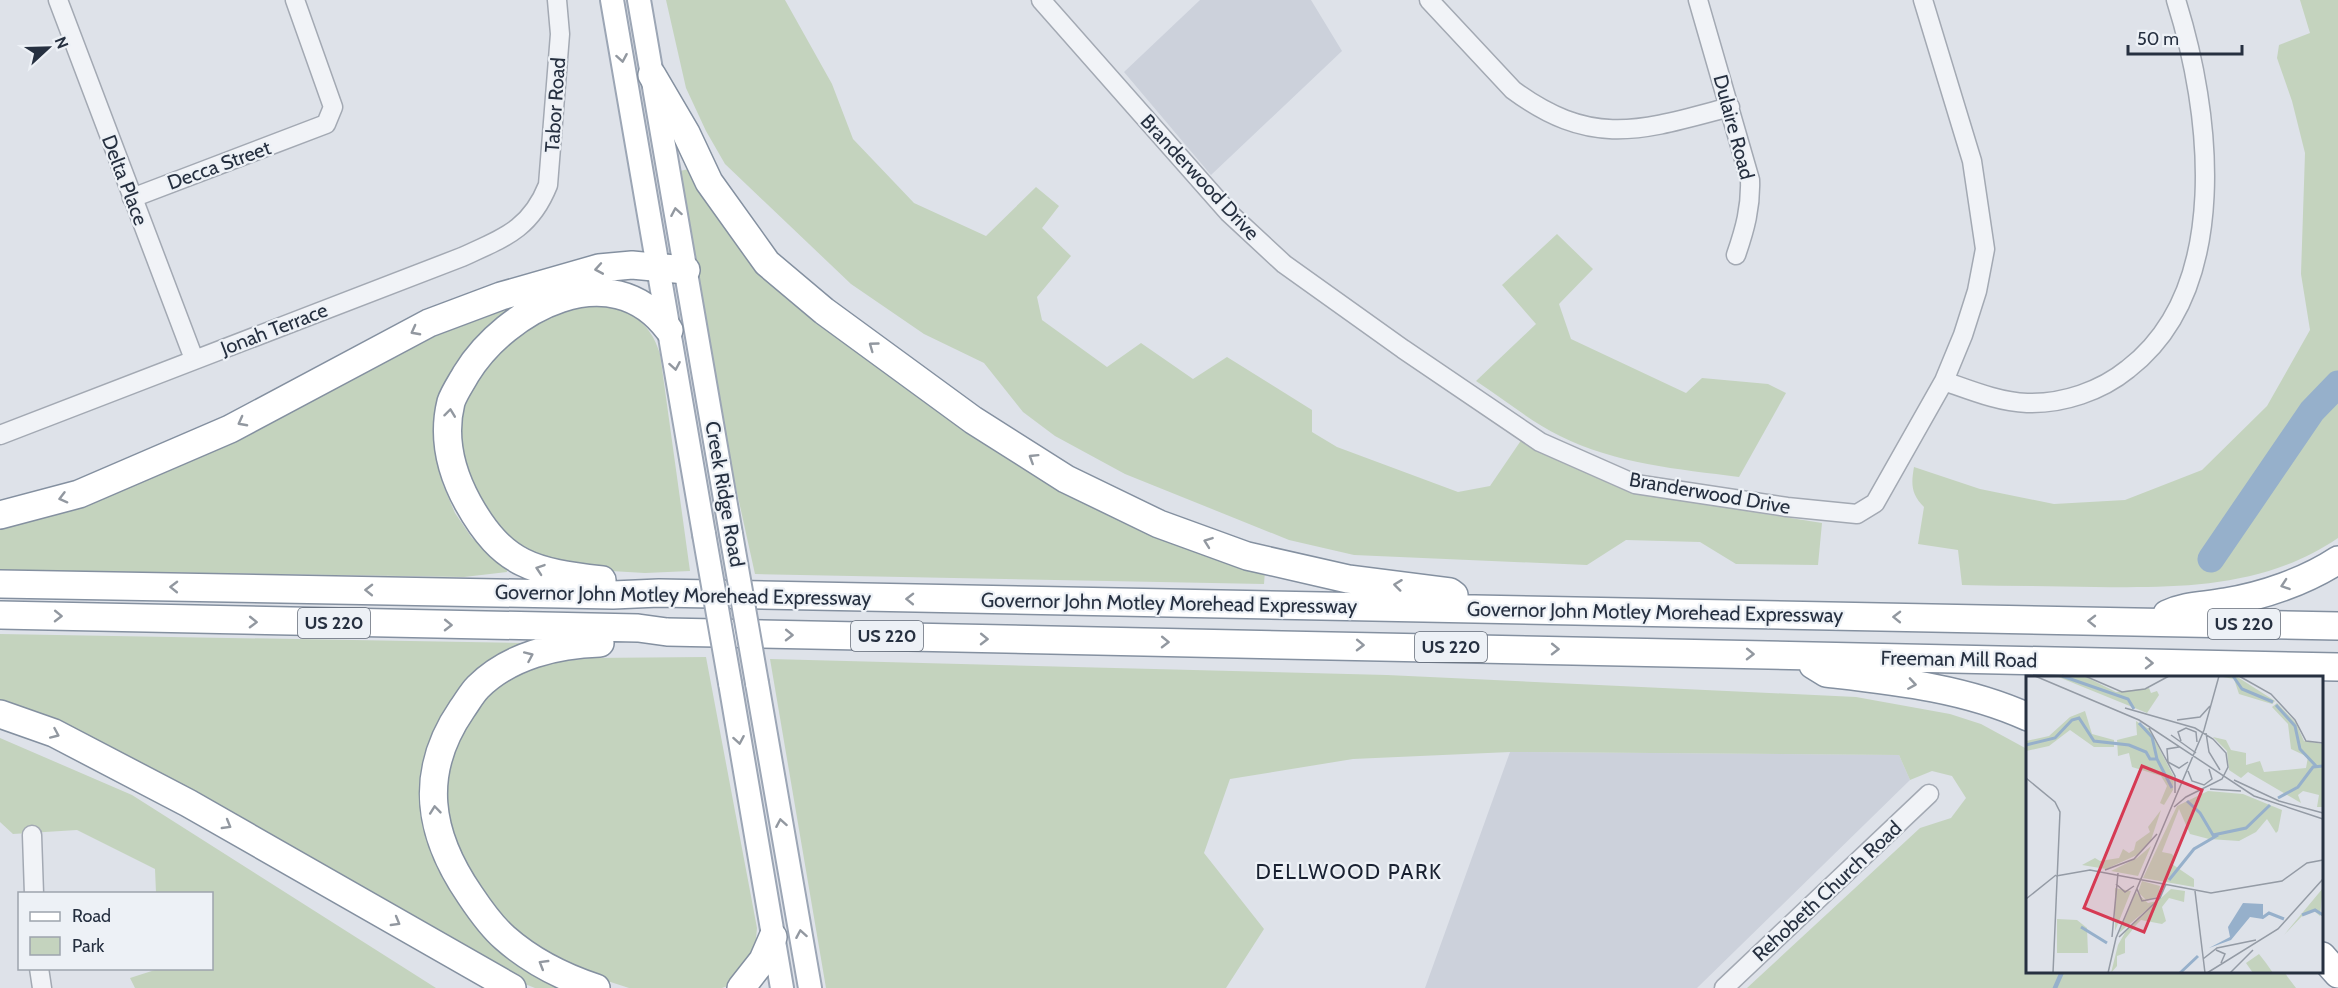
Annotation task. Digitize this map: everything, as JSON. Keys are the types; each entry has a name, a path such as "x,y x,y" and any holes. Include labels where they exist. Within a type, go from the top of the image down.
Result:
{"highway":[{"path":"652,75 686,133 709,182 767,263 824,311 973,420 1066,479 1159,524 1247,556 1348,579 1450,592 1472,608"},
{"path":"0,515 79,494 230,429 429,323 501,296 599,268 657,267 686,270"},
{"path":"659,592 608,581 556,574 515,560 494,540 456,480 448,453 448,429 451,401 479,352 507,326 547,304 580,293 605,291 626,297 645,307 660,317 669,330"},
{"path":"2150,622 2182,606 2252,597 2297,581 2338,560"},
{"name":"Governor John Motley Morehead Expressway","path":"0,584 613,595 659,592 1011,601 2338,626"},
{"name":"Governor John Motley Morehead Expressway","path":"0,615 1796,656"},
{"path":"596,988 544,966 505,938 473,900 446,854 437,828 434,803 436,765 451,726 478,687 506,667 535,653 572,644 641,641 668,632"},
{"name":"Freeman Mill Road","path":"1796,656 2338,666"},
{"name":"US 220","path":"1796,656 1826,673 1950,691 1994,702 2026,716"},
{"path":"0,714 54,733 188,803 512,988"},
{"path":"741,988 763,960 773,937"},
{"path":"2323,957 2338,974"},
{"path":"2317,973 2329,988"}],"main road":[{"name":"Creek Ridge Road","path":"612,0 782,988"},
{"name":"Creek Ridge Road","path":"639,0 810,988"}],"street":[{"name":"Delta Place","path":"58,0 194,359"},
{"name":"Decca Street","path":"132,198 326,124 333,107 295,0"},
{"name":"Tabor Road","path":"539,208 548,185 555,120 560,34 557,0"},
{"name":"Branderwood Drive","path":"1041,0 1229,213 1284,264 1403,349 1540,442 1635,484 1787,507 1857,514 1875,503 1944,381 1970,313 1985,249 1971,161 1923,0"},
{"path":"1429,0 1513,90 1529,102 1569,121 1595,128 1626,131 1657,127 1730,107"},
{"name":"Dulaire Road","path":"1698,0 1746,162 1750,191 1747,223 1736,255"},
{"path":"1944,381 1987,396 2027,403 2068,399 2111,383 2145,357 2163,334 2182,302 2197,259 2203,212 2202,115 2194,68 2176,0"},
{"name":"Jonah Terrace","path":"0,435 462,257 520,227 539,208"},
{"name":"Rehobeth Church Road","path":"1724,988 1929,794"},
{"path":"32,835 34,892"},
{"path":"39,970 42,988"}],"shaded area":[{"path":"1200,0 1311,0 1342,51 1211,175 1124,72"},
{"path":"1510,752 1899,755 1910,780 1697,988 1425,988"}],"green space":[{"path":"666,0 785,0 832,84 853,139 914,203 986,236 1036,187 1059,206 1042,228 1071,256 1037,297 1042,320 1107,367 1141,343 1193,379 1227,357 1312,410 1312,432 1337,447 1458,492 1490,486 1522,439 1563,463 1607,482 1654,496 1822,523 1818,565 1736,564 1700,542 1626,540 1587,565 1354,555 1289,540 1125,474 1055,436 1023,412 984,363 924,334 851,284 725,164 706,131 686,88"},
{"path":"2300,0 2338,0 2338,538 2310,555 2281,567 2221,582 2159,587 1962,585 1958,550 1918,544 1924,507 1913,488 1914,467 1980,489 2054,504 2125,500 2202,470 2267,406 2310,330 2301,274 2305,153 2292,101 2277,58 2279,45 2310,33"},
{"path":"689,169 709,206 744,249 1011,455 1265,571 1264,584 755,574 734,479 680,171"},
{"path":"1557,234 1593,269 1559,304 1571,339 1686,393 1702,378 1768,384 1786,393 1739,477 1648,464 1581,445 1539,424 1476,381 1536,324 1502,285"},
{"path":"564,287 509,316 437,453 443,485 455,513 472,538 506,564 507,572 464,577 0,570 0,524 396,354 456,325"},
{"path":"594,302 627,312 643,324 656,342 660,354 690,571 645,573 577,569 539,559 500,535 460,468 460,412 471,383 491,355 541,318"},
{"path":"0,634 525,643 472,680 428,836 439,871 463,909 494,942 569,988 535,988 520,982 144,765 67,728 0,704"},
{"path":"706,657 757,928 755,949 743,972 728,986 722,988 629,988 592,976 554,958 515,930 479,894 455,853 443,781 452,748 472,712 496,685 542,664 590,658"},
{"path":"770,659 1387,675 1856,697 1950,714 1981,724 2026,748 2026,973 2285,973 2296,988 1747,988 1920,828 1951,818 1966,798 1952,776 1932,771 1910,780 1899,755 1510,752 1353,759 1230,779 1204,853 1264,929 1226,988 826,988"},
{"path":"0,738 132,795 436,988 135,988 130,978 155,970 213,970 213,892 156,892 155,869 77,830 13,834 0,822"}],"waterway":[{"path":"2211,559 2312,411 2338,384"},
{"path":"2055,988 2062,973"}],"district":[{"name":"DELLWOOD PARK","path":"1349,871"}]}
